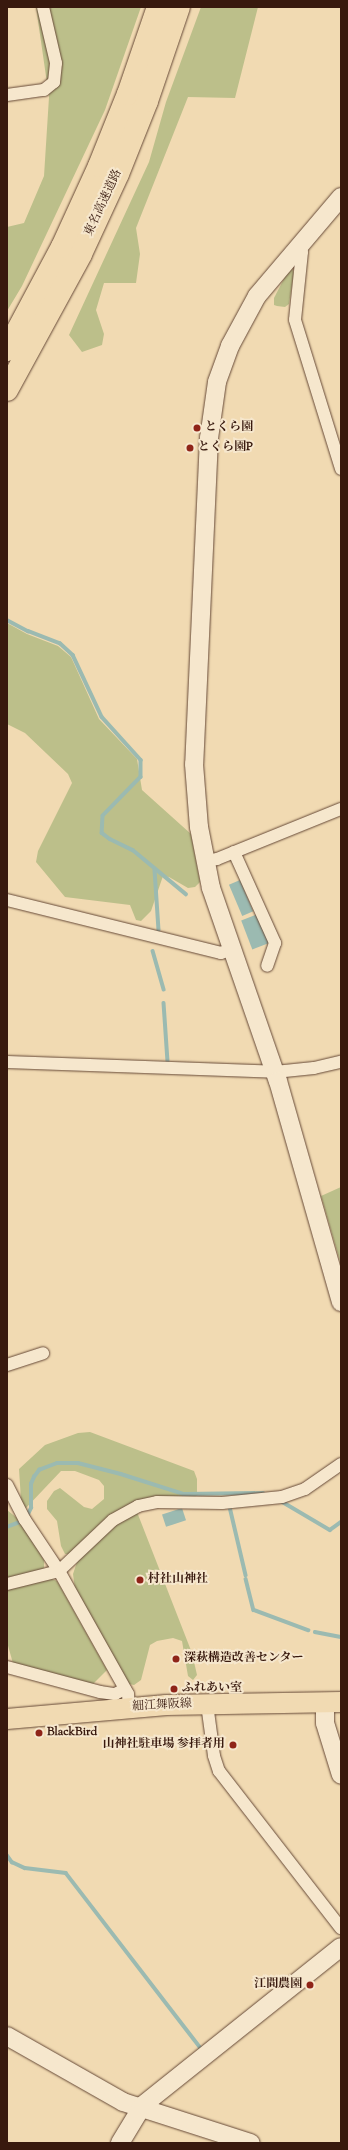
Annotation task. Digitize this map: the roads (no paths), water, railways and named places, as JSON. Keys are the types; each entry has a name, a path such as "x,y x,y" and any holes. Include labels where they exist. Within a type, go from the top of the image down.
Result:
{"highway":[{"name":"東名高速道路","path":"7,350 62,247 99,166 128,94 158,7"},
{"name":"東名高速道路","path":"7,390 73,268 118,174 147,101 179,7"}],"main road":[{"name":"細江舞阪線","path":"7,1719 127,1698 207,1704 333,1702"}],"street":[{"path":"7,95 44,90 54,82 56,63 43,7"},
{"path":"341,197 297,247 257,296 238,328 223,363 212,413 194,744 196,806 205,861 232,949 275,1072 341,1302"},
{"path":"297,247 302,252 295,320 341,469"},
{"path":"205,861 234,852 341,809"},
{"path":"234,852 275,943 267,966"},
{"path":"7,900 221,953 232,949"},
{"path":"7,1062 275,1072 314,1068 341,1062"},
{"path":"7,1366 43,1353"},
{"path":"7,1584 59,1571 112,1520 138,1506 157,1502 222,1503 290,1495 308,1487 341,1464"},
{"path":"7,1485 24,1520 59,1571 127,1698"},
{"path":"7,1667 127,1698"},
{"path":"333,1702 325,1723 341,1775"},
{"path":"207,1704 214,1756 219,1771 341,1928"},
{"path":"120,2143 140,2109 341,1947"},
{"path":"7,2036 111,2096 140,2109 251,2143"}],"water":[{"path":"240,880 253,911 242,916 229,885"},
{"path":"258,914 269,943 252,949 241,920"},
{"path":"182,1508 186,1520 166,1527 162,1514"}],"waterway":[{"path":"7,620 28,631 60,643 73,655 102,717 141,760 141,777 103,816 102,833 110,839 133,850 186,894"},
{"path":"155,870 159,930"},
{"path":"153,951 164,989"},
{"path":"164,1003 168,1061"},
{"path":"27,1516 31,1508 31,1484 34,1477 39,1470 57,1463 78,1463 121,1474 184,1494 263,1493"},
{"path":"281,1501 330,1530 341,1522"},
{"path":"230,1507 246,1575"},
{"path":"7,1527 23,1521"},
{"path":"246,1579 254,1610 308,1630"},
{"path":"315,1632 341,1637"},
{"path":"7,1855 12,1862 25,1868 66,1873 201,2048"}],"place":[{"name":"とくら園","path":"197,428"},
{"name":"とくら園P","path":"190,448"},
{"name":"村社山神社","path":"140,1580"},
{"name":"深萩構造改善センター","path":"176,1659"},
{"name":"ふれあい室","path":"174,1689"},
{"name":"BlackBird","path":"39,1733"},
{"name":"山神社駐車場 参拝者用","path":"233,1745"},
{"name":"江間農園","path":"310,1985"}]}
